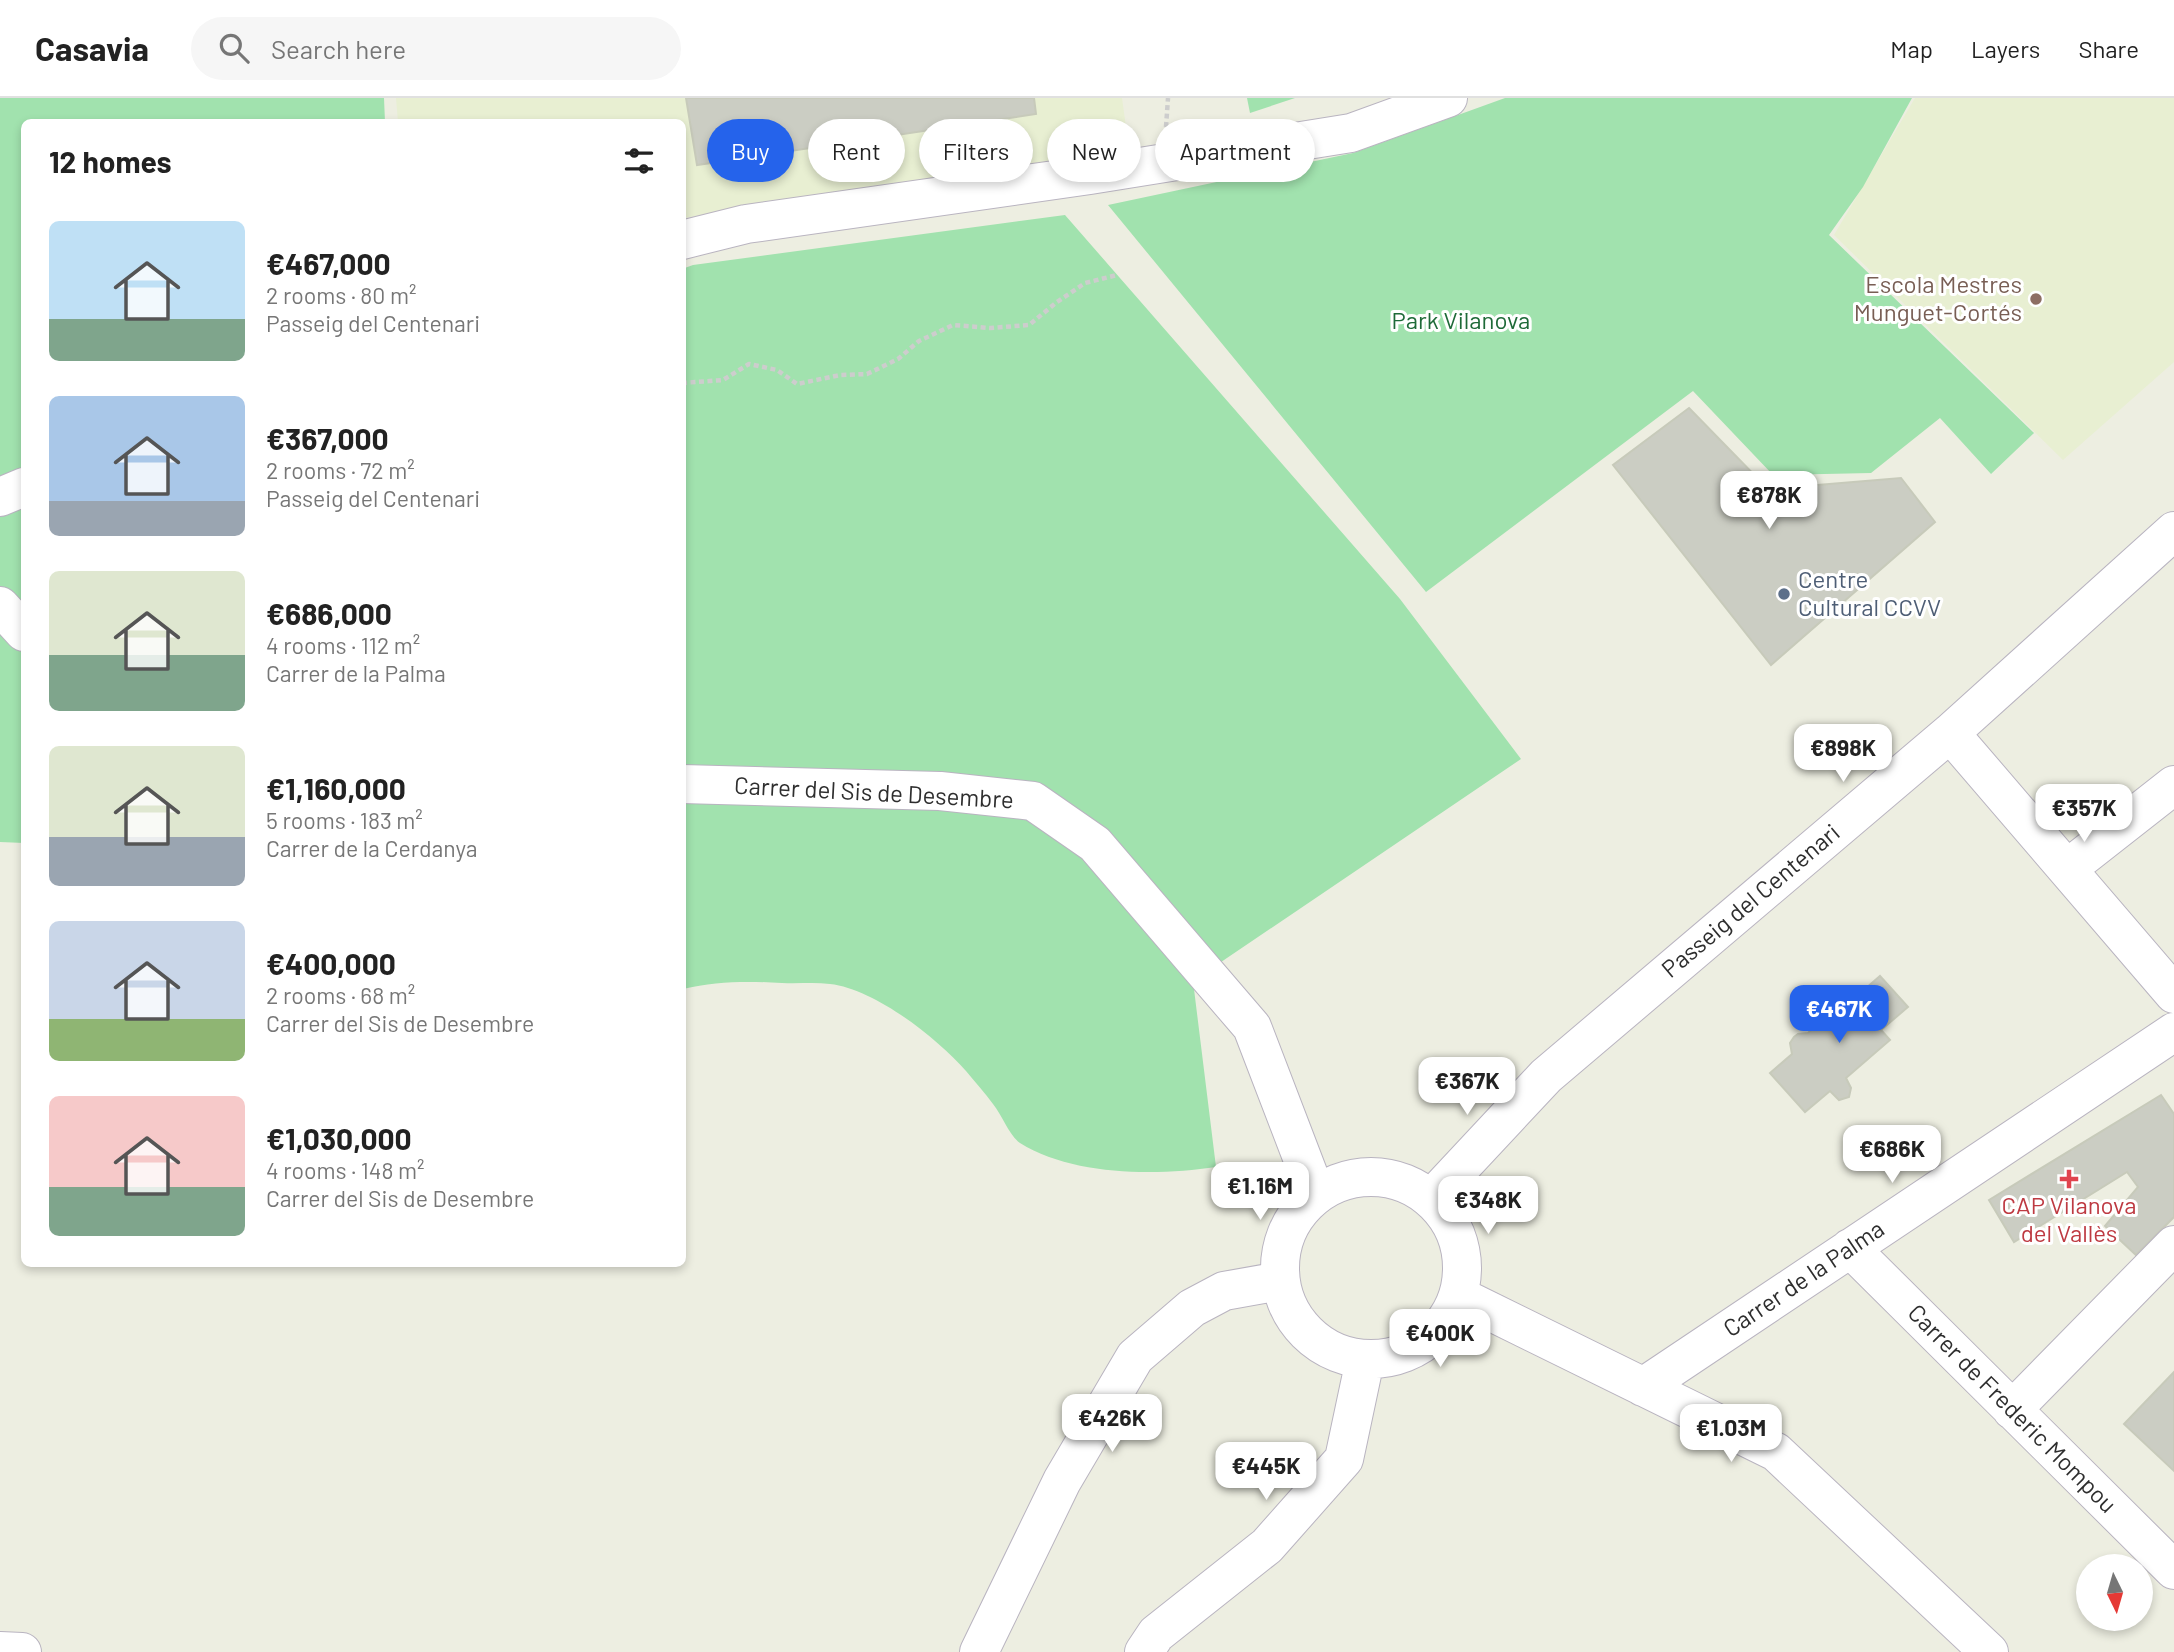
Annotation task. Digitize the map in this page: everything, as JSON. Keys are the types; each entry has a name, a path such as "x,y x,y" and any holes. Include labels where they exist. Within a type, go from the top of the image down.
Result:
{"street":[{"path":"686,239 746,224 1090,175 1351,132 1448,98"},
{"path":"0,497 21,488"},
{"name":"Passeig del Centenari","path":"1432,1198 1546,1076 1950,733 2174,531"},
{"path":"0,606 21,629"},
{"path":"1950,733 2174,993"},
{"name":"Carrer del Sis de Desembre","path":"686,784 940,791 1032,801 1095,844 1252,1027 1316,1194"},
{"path":"2067,869 2174,785"},
{"name":"Carrer de la Palma","path":"1643,1387 2174,1032"},
{"path":"1373,1176 1405,1181 1432,1198 1458,1235 1464,1266 1460,1296 1445,1324 1426,1343 1397,1356 1364,1360 1338,1353 1310,1337 1290,1312 1280,1281 1280,1253 1291,1223 1316,1194 1345,1180 1373,1176"},
{"path":"2012,1410 2174,1245"},
{"name":"Carrer de Frederic Mompou","path":"1850,1248 2012,1410 2168,1553"},
{"path":"979,1652 1062,1481 1135,1357 1192,1308 1224,1291 1280,1281"},
{"path":"1460,1296 1776,1452 1989,1652"},
{"path":"1144,1652 1156,1634 1267,1546 1343,1459 1364,1360"},
{"path":"0,1651 22,1652"}],"path":[{"path":"686,383 723,380 749,364 776,370 797,384 867,374 898,359 919,341 953,325 990,328 1029,326 1057,302 1086,284 1117,275"}],"shaded area":[{"path":"396,98 1122,98 1125,119 1047,119 1047,162 1033,164 1033,119 919,119 919,181 686,218 686,119 398,119"},
{"name":"Escola Mestres Munguet-Cortés","path":"1915,98 2174,98 2174,362 2063,460 1834,235"}],"green space":[{"path":"0,98 384,98 385,119 21,119 21,843 0,842"},
{"path":"1247,98 1295,98 1250,113"},
{"name":"Park Vilanova","path":"1505,98 1912,98 1863,187 1829,235 2034,433 1991,474 1940,418 1871,473 1773,475 1693,391 1426,592 1108,205 1216,182 1315,182 1315,161 1353,153"},
{"path":"1065,215 1400,599 1521,759 1193,981 1216,1167 1168,1172 1115,1171 1065,1162 1041,1154 1016,1139 987,1096 939,1044 885,1005 848,988 824,983 744,982 686,988 686,268"}],"building":[{"path":"686,98 1034,98 1036,114 1003,119 919,119 919,132 905,134 905,119 808,119 808,148 794,150 794,119 707,119 707,163 697,165"},
{"name":"Centre Cultural CCVV","path":"1689,408 1768,489 1901,478 1935,522 1771,665 1613,465"},
{"path":"1880,976 1908,1007 1881,1030 1890,1040 1846,1078 1851,1088 1849,1097 1839,1100 1830,1091 1805,1112 1770,1073 1792,1054 1790,1043 1794,1037 1808,1033 1831,1012 1825,1004 1840,991 1849,1003"},
{"name":"CAP Vilanova del Vallès","path":"2161,1095 2174,1114 2174,1217 2136,1255 2105,1226 2138,1187 2127,1172 2014,1242 1989,1200"},
{"path":"2174,1372 2174,1471 2124,1424"}],"place":[{"name":"Escola Mestres Munguet-Cortés","path":"2036,299"},
{"name":"Centre Cultural CCVV","path":"1784,594"},
{"name":"CAP Vilanova del Vallès","path":"2069,1179"}]}
